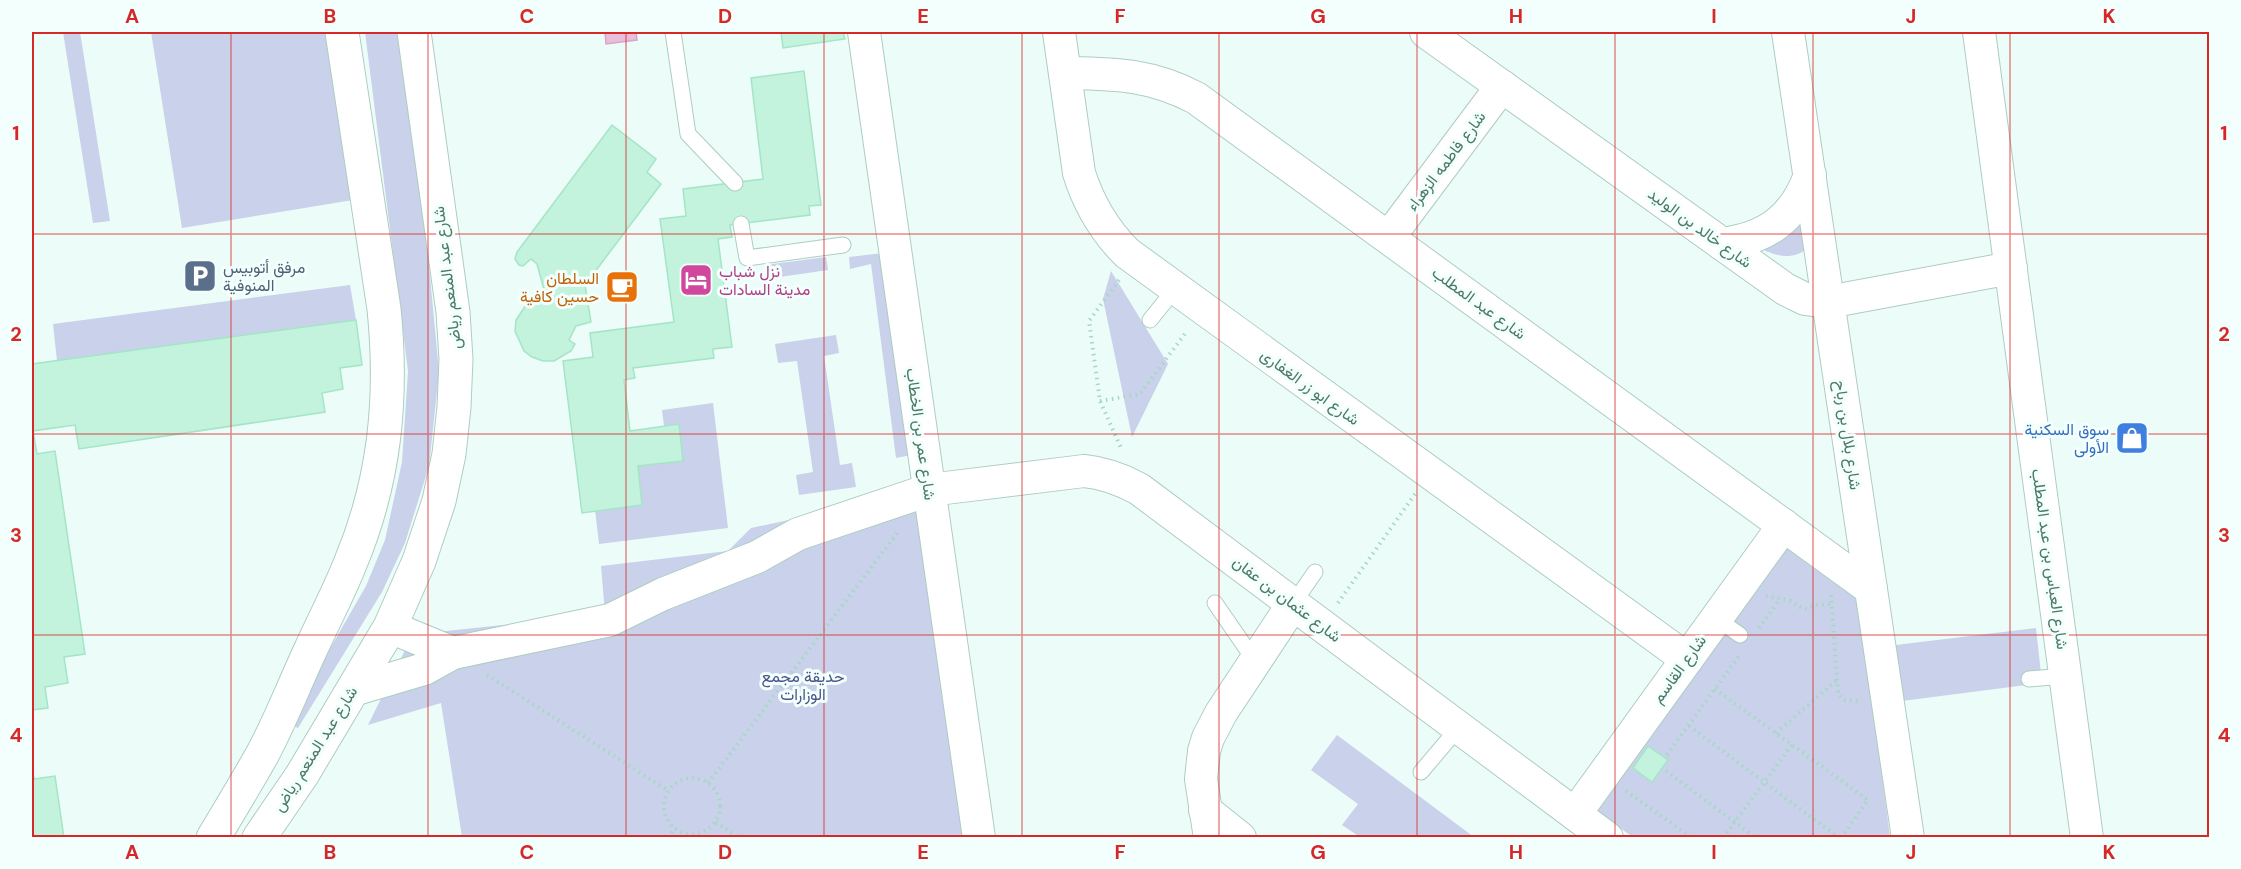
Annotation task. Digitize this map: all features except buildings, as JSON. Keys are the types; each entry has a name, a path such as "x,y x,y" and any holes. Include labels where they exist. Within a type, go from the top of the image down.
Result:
{"street":[{"path":"213,837 263,753 350,565 377,480 388,392 388,350 384,309 342,32"},
{"name":"شارع عبد المنعم رياض","path":"259,837 302,775 390,627 419,561 439,501 454,407 456,359 453,312 414,32"},
{"name":"شارع عمر بن الخطاب","path":"864,32 979,837"},
{"name":"شارع ابو زر الغفارى","path":"1059,32 1084,190 1112,238 1134,259 1175,289 1687,658"},
{"name":"شارع خالد بن الوليد","path":"1426,32 1795,295 1805,299 1828,302 2011,268"},
{"name":"شارع العباس بن عبد المطلب","path":"1979,32 2086,837"},
{"name":"شارع بلال بن رباح","path":"1782,37 1810,175 1908,837"},
{"name":"شارع عبد المطلب","path":"1065,73 1123,74 1174,87 1196,98 1871,589"},
{"name":"شارع فاطمه الزهراء","path":"1389,237 1502,86"},
{"path":"1722,244 1756,237 1785,218 1796,205 1810,175"},
{"name":"شارع عثمان بن عفان","path":"353,690 424,669 453,653 610,620 663,594 757,557 798,534 929,490 1084,471 1113,476 1139,489 1607,837"},
{"name":"شارع القاسم","path":"1575,814 1687,658 1739,633 1736,590 1784,525"},
{"path":"1240,837 1208,824 1202,765 1208,738 1214,725 1293,604"},
{"path":"390,627 453,653"},
{"path":"263,753 302,775"}],"lane":[{"path":"672,32 688,134 735,183"},
{"path":"741,224 747,258 843,245"},
{"path":"1150,320 1175,289"},
{"path":"1293,604 1315,572"},
{"path":"1215,603 1255,662"},
{"path":"2029,679 2065,676"},
{"path":"1421,772 1459,727"}],"path":[{"path":"1134,259 1089,321 1100,401 1139,489"},
{"path":"1100,401 1140,394 1203,309"},
{"path":"1322,626 1430,474"},
{"path":"708,783 901,528"},
{"path":"1829,558 1836,680 1839,694 1842,700 1860,700 1886,694"},
{"path":"1736,590 1780,598 1808,609 1816,605 1832,604"},
{"path":"1667,755 1715,689 1739,633 1780,598"},
{"path":"453,653 669,791"},
{"path":"1776,733 1836,680"},
{"path":"1689,726 1840,837 1868,800 1715,689"},
{"path":"1723,837 1792,745"},
{"path":"1666,771 1756,837"},
{"path":"1603,775 1692,837"},
{"path":"694,778 708,783 713,787 720,801 716,822 710,829 692,834 675,828 665,814 665,798 669,791 673,785 687,779 694,778"},
{"path":"716,822 739,837"},
{"path":"668,837 675,828"}],"green space":[{"path":"63,32 80,32 110,221 93,223"},
{"path":"151,32 331,32 353,200 182,228"},
{"path":"365,32 398,32 422,192 439,372 429,466 405,543 382,592 298,728 287,723 366,586 385,540 402,462 408,371"},
{"path":"1802,203 1809,247 1795,255 1781,256 1753,244"},
{"path":"883,253 911,455 896,458 871,264 850,269 849,257"},
{"path":"826,257 828,270 766,279 765,265"},
{"path":"1111,271 1168,364 1132,437 1103,299"},
{"path":"350,285 356,320 57,361 53,324"},
{"path":"836,335 839,353 824,356 840,465 852,463 856,487 799,495 796,475 813,472 797,361 778,363 775,344"},
{"path":"713,403 728,528 599,544 595,510 642,505 638,466 683,461 678,424 664,426 662,410"},
{"name":"حديقة مجمع الوزارات","path":"929,490 979,837 462,837 441,703 368,725 414,632 427,633 605,614 601,566 728,551 751,528"},
{"path":"1785,546 1843,577 1860,607 1890,837 1633,837 1587,805"},
{"path":"2036,628 2042,683 1902,701 1896,645"},
{"path":"1337,735 1474,837 1360,837 1342,825 1358,804 1311,770"}],"shaded area":[{"path":"605,32 636,32 637,40 606,44"}],"place":[{"name":"مرفق أتوبيس المنوفية","path":"200,276"},
{"name":"نزل شباب مدينة السادات","path":"696,280"},
{"name":"السلطان حسين كافية","path":"622,287"},
{"name":"سوق السكنية الأولى","path":"2132,438"}]}
